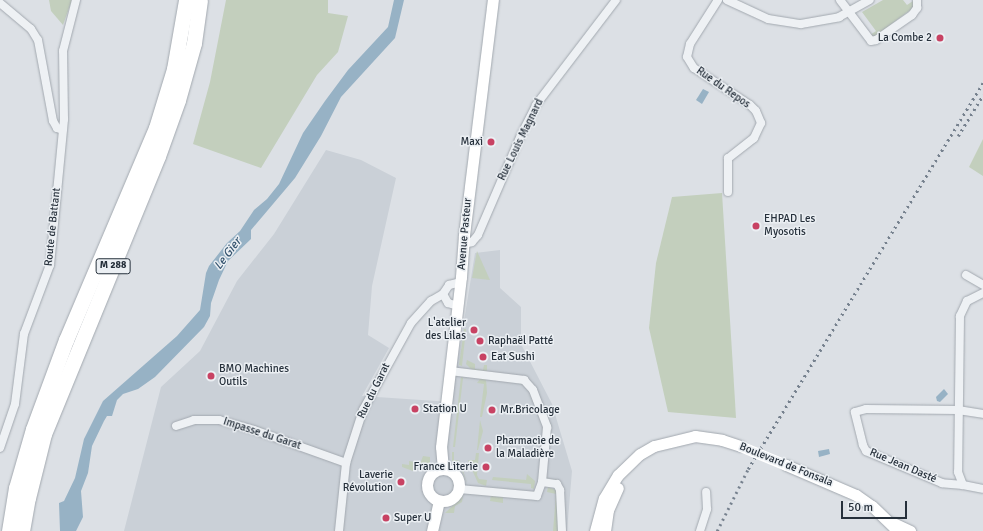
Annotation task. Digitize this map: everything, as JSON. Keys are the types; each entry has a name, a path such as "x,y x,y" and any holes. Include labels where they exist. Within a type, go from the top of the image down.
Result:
{"highway":[{"name":"M 288","path":"9,531 16,488 33,429 66,340 156,128 174,69 186,0"},
{"name":"M 288","path":"22,531 28,498 44,434 150,177 178,100 194,43 200,0"}],"main road":[{"name":"Avenue Pasteur","path":"443,469 441,447 493,0"},
{"name":"Boulevard de Fonsala","path":"595,531 604,498 618,475 640,454 654,446 684,438 709,437 740,446 856,495 889,521 898,531"},
{"name":"Boulevard de Fonsala","path":"605,531 612,499 625,478 646,458 684,438"},
{"path":"443,469 456,475 459,489 449,500 439,501 430,496 427,486 432,474 443,469"},
{"path":"432,531 439,501"},
{"path":"889,521 910,531"}],"street":[{"name":"Route de Battant","path":"0,448 15,404 24,334 50,265 63,130 63,51 76,0"},
{"name":"Rue Louis Magnard","path":"464,244 472,242 478,235 521,135 536,105 616,0"},
{"name":"Rue du Repos","path":"718,0 690,44 688,58 694,68 750,105 756,111 761,123 754,138 728,158 728,192"},
{"path":"727,0 768,19 786,23 817,22 849,12 870,0"},
{"path":"840,0 868,40 874,41 912,15 917,8 917,0"},
{"path":"0,3 31,30 38,40 53,121 57,128 63,130"},
{"path":"966,275 983,285"},
{"name":"Rue du Garat","path":"339,531 346,463 363,410 411,323 431,301 443,294 449,285 460,282"},
{"path":"983,293 968,301 960,316 958,410 958,472 963,485 983,489"},
{"path":"443,294 448,304 458,306"},
{"path":"450,371 520,379 530,385 547,427 542,482 537,496 459,489"},
{"name":"Rue Jean Dasté","path":"958,410 866,409 855,412 863,445 866,451 942,483 963,485"},
{"path":"958,410 983,414"},
{"name":"Impasse du Garat","path":"176,426 203,419 226,422 346,463"},
{"path":"542,482 557,484 560,490 562,531"},
{"path":"700,531 707,509 706,492"}],"shaded area":[{"path":"326,150 361,160 396,178 372,286 368,335 389,348 362,396 451,402 475,253 500,250 500,288 521,307 521,344 552,404 572,471 567,531 124,531 161,387 200,351 237,281 274,234"}],"green space":[{"path":"49,0 72,0 63,25 51,11"},
{"path":"226,0 328,0 328,13 348,16 338,52 317,75 261,168 193,144 210,82"},
{"path":"883,0 903,0 907,5 913,1 913,8 874,37 870,35 876,31 862,12"},
{"path":"983,139 983,176 969,167"},
{"path":"722,193 736,418 668,412 649,328 656,263 672,197"},
{"path":"477,251 490,280 472,278"},
{"path":"464,329 466,329 462,366 459,365"},
{"path":"467,360 475,364 475,369 483,370 484,365 487,365 487,371 472,370 466,364"},
{"path":"461,377 469,379 463,378 455,447 453,447"},
{"path":"480,379 486,379 487,393 482,417 480,417 484,384 477,383"},
{"path":"480,420 483,431 477,450"},
{"path":"452,452 454,452 454,460 460,461 467,483 463,473 452,461"},
{"path":"476,453 479,453 477,475 479,479 487,480 486,486 478,483 468,460 475,460"},
{"path":"423,456 430,457 430,467 418,469"},
{"path":"409,461 415,462 413,471 402,467 402,464 409,465"},
{"path":"527,474 535,481 534,489 531,488 531,484 492,480 493,477 526,480"},
{"path":"548,487 556,490 559,531 553,531 556,494 547,492"},
{"path":"491,495 503,497 503,503 490,501"},
{"path":"463,496 462,502 455,506 454,513 445,513"}],"water":[{"name":"Le Gier","path":"394,0 404,0 395,38 341,97 321,136 295,178 251,230 251,239 228,261 219,280 211,303 210,316 204,327 155,377 138,389 123,394 117,400 112,416 107,416 92,446 88,473 81,491 83,517 76,531 60,531 59,503 64,501 75,478 84,439 103,401 177,336 200,310 206,273 209,266 227,243 240,231 254,210 267,199 279,184 303,133 325,101 348,70 388,27"},
{"path":"703,89 709,92 702,104 696,100"},
{"path":"944,389 948,394 940,402 937,401 936,397"},
{"path":"829,449 830,454 819,457 818,451"}],"railway":[{"path":"717,531 748,469 983,83"},
{"path":"958,136 983,95"}],"place":[{"name":"La Combe 2","path":"940,38"},
{"name":"Maxi","path":"491,142"},
{"name":"EHPAD Les Myosotis","path":"756,226"},
{"name":"L'atelier des Lilas","path":"474,330"},
{"name":"Raphaël Patté","path":"480,341"},
{"name":"Eat Sushi","path":"483,357"},
{"name":"BMO Machines Outils","path":"211,376"},
{"name":"Station U","path":"415,409"},
{"name":"Mr.Bricolage","path":"492,410"},
{"name":"Pharmacie de la Maladière","path":"488,448"},
{"name":"France Literie","path":"486,467"},
{"name":"Laverie Révolution","path":"401,482"},
{"name":"Super U","path":"386,518"}]}
